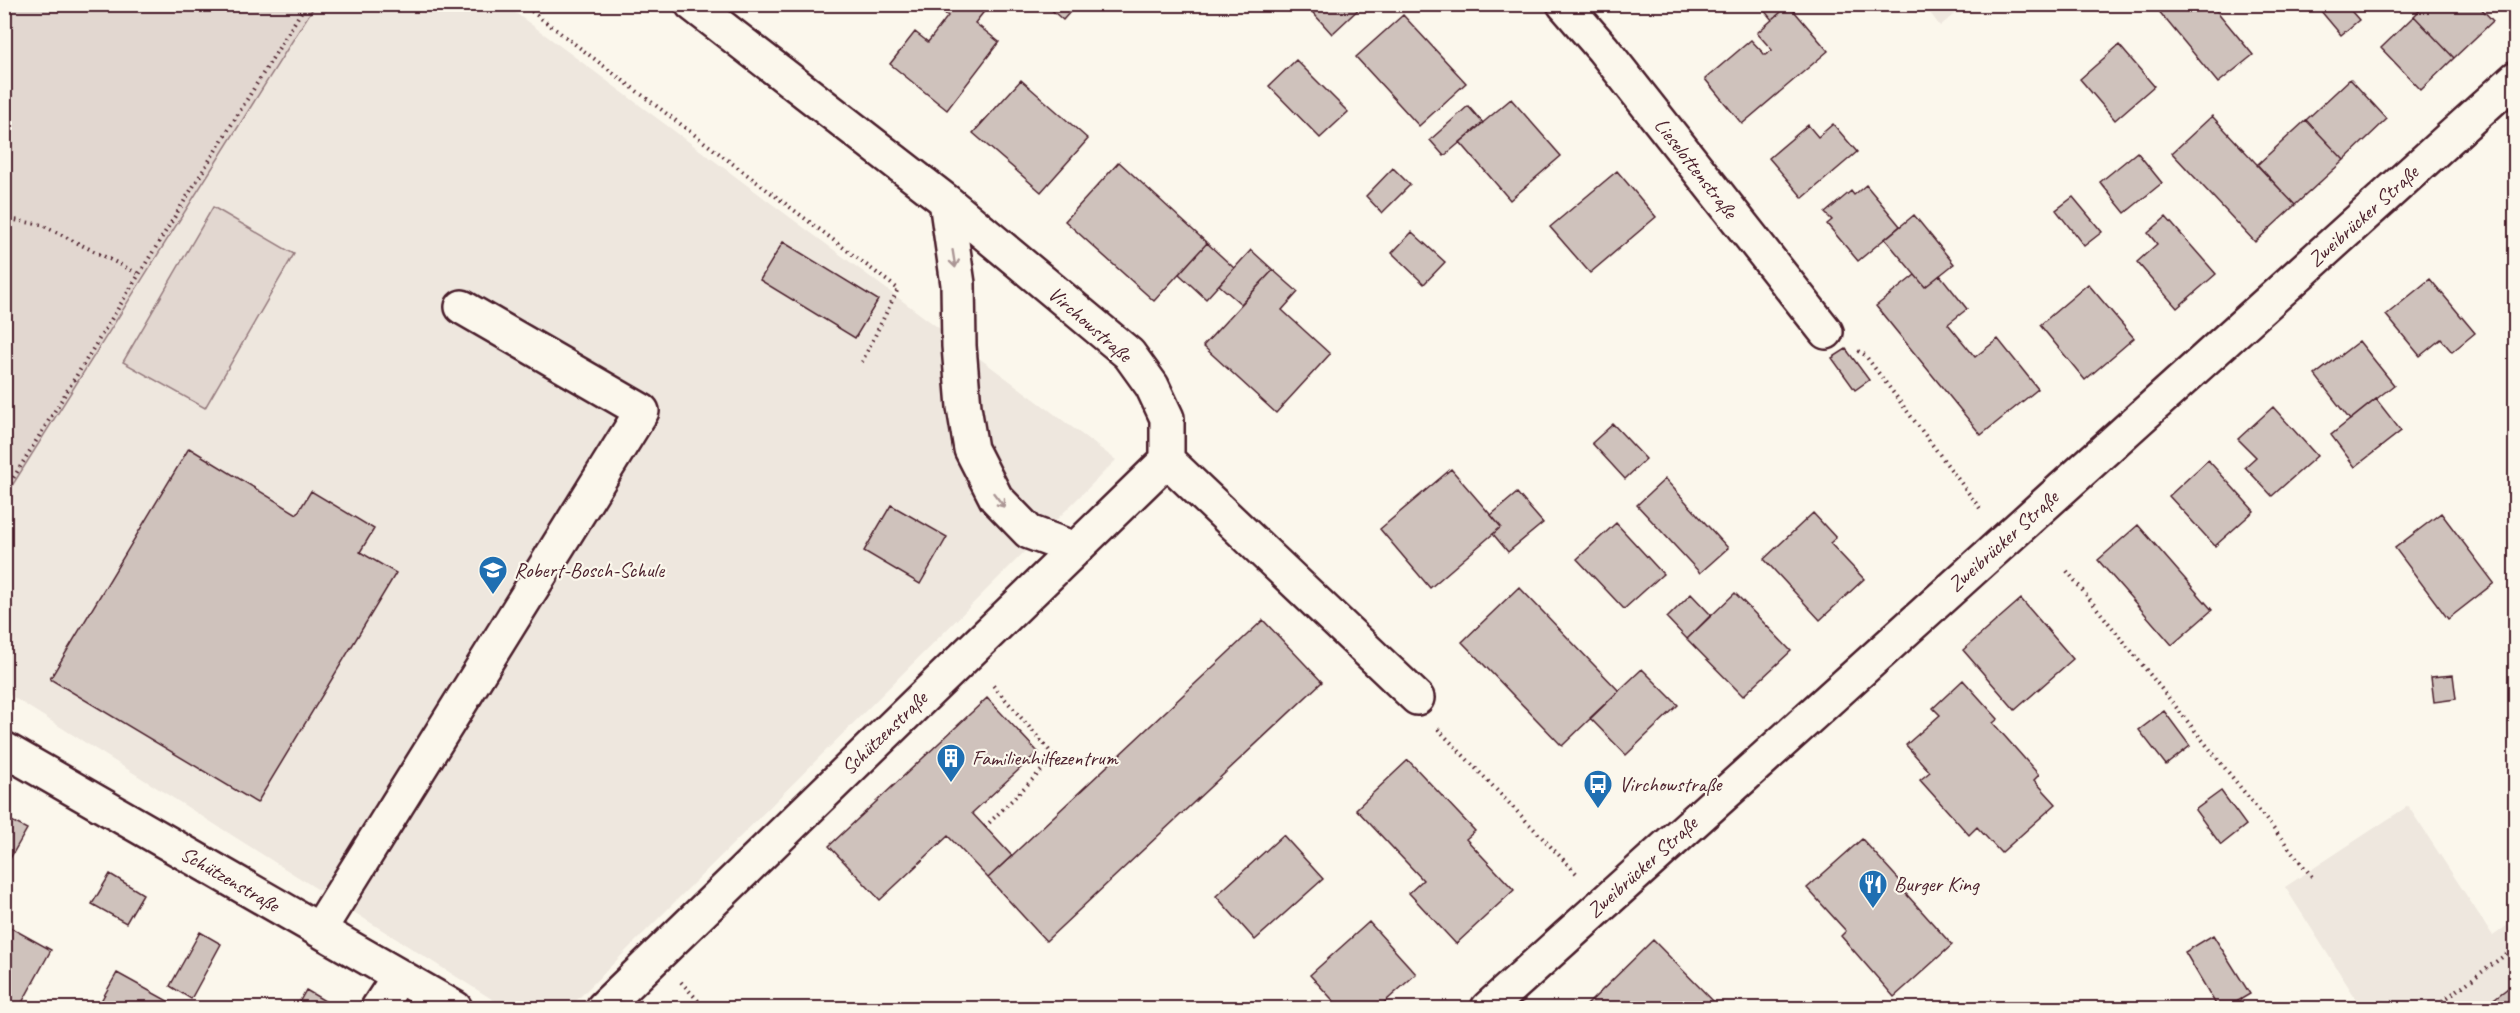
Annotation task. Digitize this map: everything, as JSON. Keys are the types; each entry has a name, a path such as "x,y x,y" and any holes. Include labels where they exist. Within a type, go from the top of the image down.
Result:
{"street":[{"name":"Virchowstraße","path":"692,4 946,201 1129,354 1152,386 1167,418 1167,460"},
{"name":"Lieselottenstraße","path":"1564,4 1610,58 1826,332"},
{"name":"Zweibrücker Straße","path":"1489,1008 2516,78"},
{"path":"946,201 958,284 963,397 971,449 996,498 1029,532 1075,549"},
{"path":"319,930 642,411 462,307"},
{"path":"1167,460 1417,698"},
{"name":"Schützenstraße","path":"603,1008 1167,460"},
{"name":"Schützenstraße","path":"4,748 455,1008"},
{"path":"378,1008 399,976"}],"path":[{"path":"4,493 306,4"},
{"path":"522,4 898,289 862,362"},
{"path":"4,219 42,225 139,274"},
{"path":"1826,332 1865,355 2004,540"},
{"path":"2067,571 2313,878"},
{"path":"967,653 1054,757 985,827"},
{"path":"1417,698 1428,718 1604,902"},
{"path":"2433,1008 2516,947"}],"shaded area":[{"name":"Robert-Bosch-Schule","path":"315,4 505,5 1116,460 571,1006 506,1008 5,692 4,497"},
{"path":"4,5 315,5 5,497"},
{"path":"1924,5 1965,5 1940,26"},
{"path":"213,207 294,254 205,408 123,362"},
{"path":"2408,806 2493,936 2515,920 2515,1008 2362,1008 2285,887"}],"building":[{"path":"940,4 990,4 975,23 999,42 947,110 890,64 915,32 928,42 948,16 938,8"},
{"path":"1049,4 1077,4 1063,20 1047,6"},
{"path":"1305,4 1364,4 1332,34"},
{"path":"1759,4 1790,4 1772,20"},
{"path":"2153,4 2211,4 2253,55 2218,83"},
{"path":"2315,4 2345,4 2359,20 2341,35"},
{"path":"2426,4 2477,4 2493,21 2454,58 2414,16"},
{"path":"1789,5 1828,51 1742,124 1705,79 1751,40 1765,55 1772,50 1757,33"},
{"path":"1403,15 1466,83 1419,126 1356,57"},
{"path":"2414,16 2454,58 2421,90 2381,48"},
{"path":"2119,45 2154,86 2115,120 2080,79"},
{"path":"1296,60 1348,112 1320,138 1269,86"},
{"path":"2350,79 2387,119 2344,160 2306,120"},
{"path":"1021,80 1088,139 1041,192 973,133"},
{"path":"1511,99 1561,156 1510,200 1460,142"},
{"path":"1468,106 1483,123 1444,156 1430,140"},
{"path":"2212,116 2295,205 2255,242 2172,153"},
{"path":"2306,120 2344,160 2295,205 2257,165"},
{"path":"1833,124 1857,152 1803,198 1769,158 1808,125 1818,137"},
{"path":"2137,152 2162,183 2125,213 2100,182"},
{"path":"1119,162 1207,243 1154,301 1065,221"},
{"path":"1393,168 1410,185 1382,213 1366,196"},
{"path":"1617,171 1656,217 1590,273 1550,227"},
{"path":"1866,185 1900,226 1858,261 1827,224 1832,220 1825,213 1851,191 1854,195"},
{"path":"2073,197 2102,232 2084,246 2056,210"},
{"path":"1914,215 1954,264 1925,287 1885,239"},
{"path":"2166,217 2216,274 2177,308 2137,262 2157,244 2148,233"},
{"path":"1412,232 1445,262 1424,284 1392,253"},
{"path":"783,242 878,300 855,338 760,280"},
{"path":"1207,243 1234,268 1206,299 1179,274"},
{"path":"1251,250 1273,270 1241,304 1219,285"},
{"path":"1273,270 1298,292 1282,310 1330,354 1276,413 1203,346"},
{"path":"1915,275 1925,287 1940,275 1967,309 1948,324 1975,357 1998,339 2038,389 1981,435 1876,306"},
{"path":"2430,279 2475,333 2452,352 2441,339 2420,356 2386,315"},
{"path":"2088,284 2134,338 2085,380 2040,325"},
{"path":"2359,341 2394,385 2350,420 2315,375"},
{"path":"1846,349 1869,380 1855,390 1832,358"},
{"path":"2376,399 2401,431 2355,467 2331,435"},
{"path":"2273,407 2317,456 2272,496 2245,467 2256,457 2238,439"},
{"path":"1613,424 1646,459 1625,479 1592,443"},
{"path":"189,448 297,514 311,491 374,529 360,552 396,573 257,803 50,679"},
{"path":"2208,460 2254,511 2215,546 2169,496"},
{"path":"1451,469 1501,527 1430,588 1380,529"},
{"path":"1665,479 1728,548 1700,573 1637,505"},
{"path":"1517,493 1543,523 1508,552 1493,534 1501,527 1491,515"},
{"path":"891,505 947,537 920,584 864,551"},
{"path":"1813,513 1836,538 1830,543 1864,579 1820,620 1764,559"},
{"path":"2441,513 2494,583 2448,619 2395,548"},
{"path":"1616,523 1663,574 1624,609 1577,559"},
{"path":"2138,525 2212,610 2172,645 2098,560"},
{"path":"1519,587 1619,691 1562,746 1462,642"},
{"path":"1735,593 1791,651 1743,696 1687,639"},
{"path":"1691,594 1711,615 1687,639 1667,618"},
{"path":"2021,599 2073,659 2015,710 1963,650"},
{"path":"1263,620 1322,682 1046,941 988,878"},
{"path":"1642,669 1678,705 1626,755 1590,718"},
{"path":"2453,675 2456,699 2434,702 2431,677"},
{"path":"1963,680 1998,719 1993,723 2039,775 2034,780 2056,804 2001,853 1977,827 1969,835 1920,780 1930,772 1906,745 1940,715 1933,708"},
{"name":"Familienhilfezentrum","path":"987,698 1038,752 972,813 1012,856 988,878 948,836 880,900 829,846"},
{"path":"2164,711 2190,746 2166,765 2139,730"},
{"path":"1408,760 1475,831 1466,839 1514,890 1456,944 1409,893 1423,880 1356,809"},
{"path":"2221,791 2246,825 2221,845 2195,810"},
{"path":"4,817 27,829 8,862 4,860"},
{"path":"1283,835 1323,879 1255,940 1216,896"},
{"name":"Burger King","path":"1862,839 1902,883 1899,886 1952,945 1894,997 1841,936 1846,931 1807,888"},
{"path":"110,874 143,894 126,923 92,904"},
{"path":"1369,922 1416,974 1378,1008 1340,1008 1310,975"},
{"path":"4,924 51,950 19,1008 4,1003"},
{"path":"200,932 221,944 191,999 170,986"},
{"path":"2213,935 2250,994 2226,1008 2218,1008 2185,952"},
{"path":"1653,940 1720,1008 1589,1008 1586,1006"},
{"path":"117,973 175,1005 173,1008 97,1008"},
{"path":"2516,982 2516,1008 2482,1008"},
{"path":"306,990 337,1008 296,1008"}],"place":[{"name":"Robert-Bosch-Schule","path":"493,596"},
{"name":"Familienhilfezentrum","path":"951,784"},
{"name":"Virchowstraße","path":"1598,810"},
{"name":"Burger King","path":"1873,910"}]}
